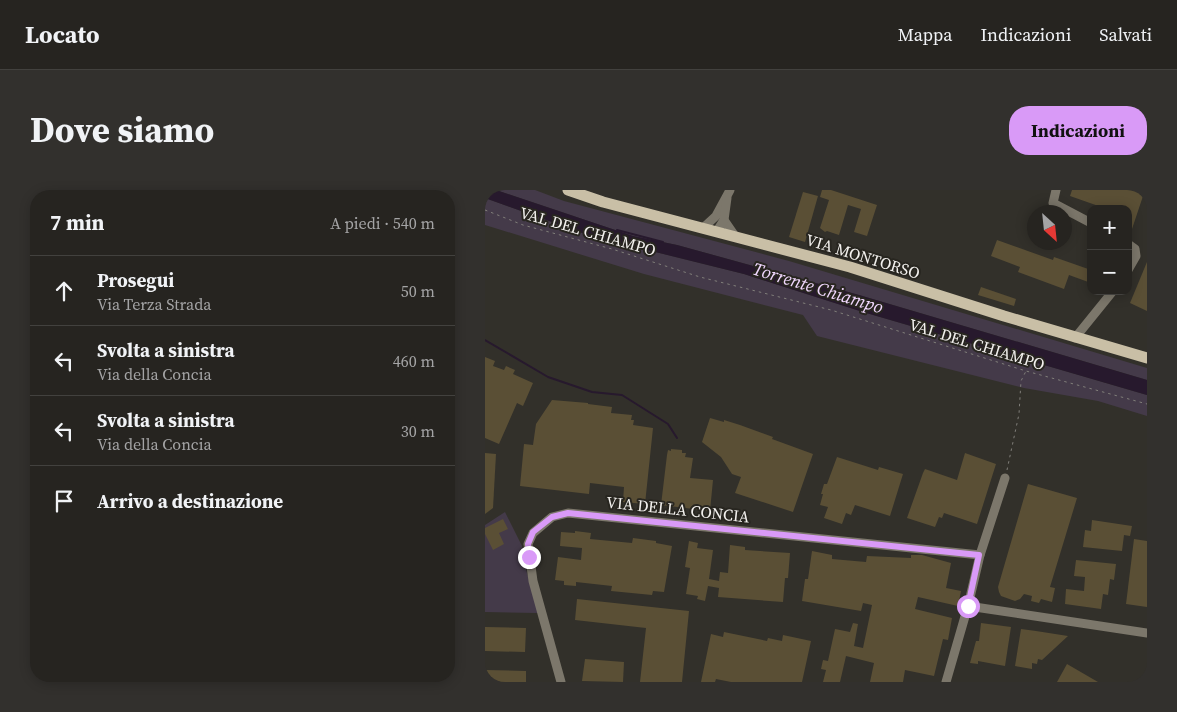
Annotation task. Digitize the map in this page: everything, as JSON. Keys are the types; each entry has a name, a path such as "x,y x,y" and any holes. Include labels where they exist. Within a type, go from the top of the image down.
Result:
{"main road":[{"name":"VIA MONTORSO","path":"568,190 603,202 850,267 1075,338 1147,358"}],"street":[{"path":"1056,190 1053,203 1087,221"},
{"path":"717,231 724,200 728,194"},
{"path":"703,228 720,218"},
{"path":"720,218 735,236"},
{"path":"1132,247 1135,249 1136,256 1132,263"},
{"path":"1075,338 1110,295"},
{"path":"946,682 968,606 979,555 1005,478"},
{"name":"VIA DELLA CONCIA","path":"561,682 533,581 528,544 533,532 552,517 568,513 979,555"},
{"path":"968,606 1147,632"}],"path":[{"name":"VAL DEL CHIAMPO","path":"485,210 523,225 700,277 831,310 1026,371 1147,404"},
{"path":"1005,478 1019,414 1021,381 1026,371"}],"shaded area":[{"path":"496,190 535,190 564,201 789,261 1147,368 1147,380 859,295 677,245 633,236"},
{"path":"485,198 591,236 744,274 863,312 1147,395 1147,416 1098,401 1024,388 817,336 803,315 644,274 485,225"},
{"path":"505,512 522,546 524,562 538,613 485,612 485,525"}],"water":[{"path":"485,190 496,190 633,236 677,245 859,295 1147,380 1147,395 863,312 744,274 591,236 485,198"}],"building":[{"path":"822,190 831,190 877,205 867,236 854,232 861,209 848,205 839,235 825,232 820,228 829,200 820,197"},
{"path":"1072,190 1145,190 1132,229 1132,205 1096,205 1070,196"},
{"path":"803,192 818,196 805,242 789,237"},
{"path":"997,240 1053,260 1054,257 1087,269 1087,282 1069,275 1064,289 1018,272 1020,267 991,256"},
{"path":"1147,262 1147,311 1130,303"},
{"path":"981,287 1016,299 1014,306 978,295"},
{"path":"485,357 495,361 493,366 504,370 506,366 515,370 513,374 533,383 523,406 517,403 499,444 485,438"},
{"path":"552,400 612,407 611,413 632,415 633,425 653,428 645,504 623,502 624,487 590,483 589,494 520,486 524,444 533,445 536,424"},
{"path":"710,418 740,425 813,454 793,512 735,493 741,477 732,474 721,457 702,442"},
{"path":"671,449 682,450 682,453 686,453 685,457 693,458 690,478 713,480 710,511 661,505 667,455 668,450 671,451"},
{"path":"485,453 496,454 493,508 485,514"},
{"path":"965,453 996,464 977,524 944,513 942,518 939,517 935,527 907,518 925,469 957,480"},
{"path":"837,457 878,470 879,467 903,474 890,516 855,505 851,515 846,513 842,524 824,518 828,507 820,505 823,494 821,494 824,484 827,484"},
{"path":"1028,484 1077,498 1050,587 1055,588 1052,602 1041,599 1039,603 1031,601 1032,596 1024,594 1015,601 1001,596 999,592 998,587"},
{"path":"503,519 508,529 499,533 504,544 493,550 485,534 485,528"},
{"path":"1092,520 1132,526 1130,536 1124,535 1122,551 1083,547 1085,530 1091,531"},
{"path":"575,531 591,533 590,539 632,543 633,538 656,541 656,543 672,546 664,592 653,591 652,595 611,591 612,586 576,582 576,586 564,585 564,581 555,580 558,557 581,560 582,548 560,546 561,532 575,533"},
{"path":"1134,539 1147,541 1147,607 1126,604"},
{"path":"689,541 698,543 697,548 713,550 709,579 719,581 720,572 728,573 730,545 745,547 745,550 790,553 788,578 785,578 783,602 718,597 719,588 708,586 705,601 697,599 698,596 686,594 690,568 685,567"},
{"path":"812,551 832,555 832,559 866,562 867,556 911,558 911,555 922,555 951,563 946,588 961,591 958,606 918,597 915,609 952,618 948,640 943,639 934,676 905,670 903,682 870,682 874,663 846,656 840,682 823,682 826,670 821,669 823,660 828,661 835,629 850,632 853,623 858,624 854,646 863,648 872,605 863,603 861,611 802,601 805,579 808,579"},
{"path":"1076,560 1116,564 1114,580 1110,579 1108,595 1103,594 1101,609 1065,604 1066,589 1084,591 1085,577 1074,576"},
{"path":"577,599 689,611 682,682 640,682 646,628 575,620"},
{"path":"981,623 1011,627 1005,666 978,661 978,664 970,663 976,641 979,641"},
{"path":"485,627 526,628 525,652 485,651"},
{"path":"1021,629 1068,636 1042,660 1038,659 1037,664 1032,663 1032,669 1015,666"},
{"path":"724,632 767,641 768,638 782,641 783,635 811,641 802,682 731,682 716,679 715,682 701,682 711,634 723,637"},
{"path":"585,659 624,662 623,682 582,681"},
{"path":"1067,664 1098,682 1057,682"},
{"path":"485,670 526,671 526,682 485,682"}],"waterway":[{"name":"Torrente Chiampo","path":"617,230 663,242"},
{"path":"485,340 548,377 592,392 622,395 668,424 677,438"}],"route":[{"path":"529,557 528,544 533,532 552,517 568,513 979,555 968,606"}]}
